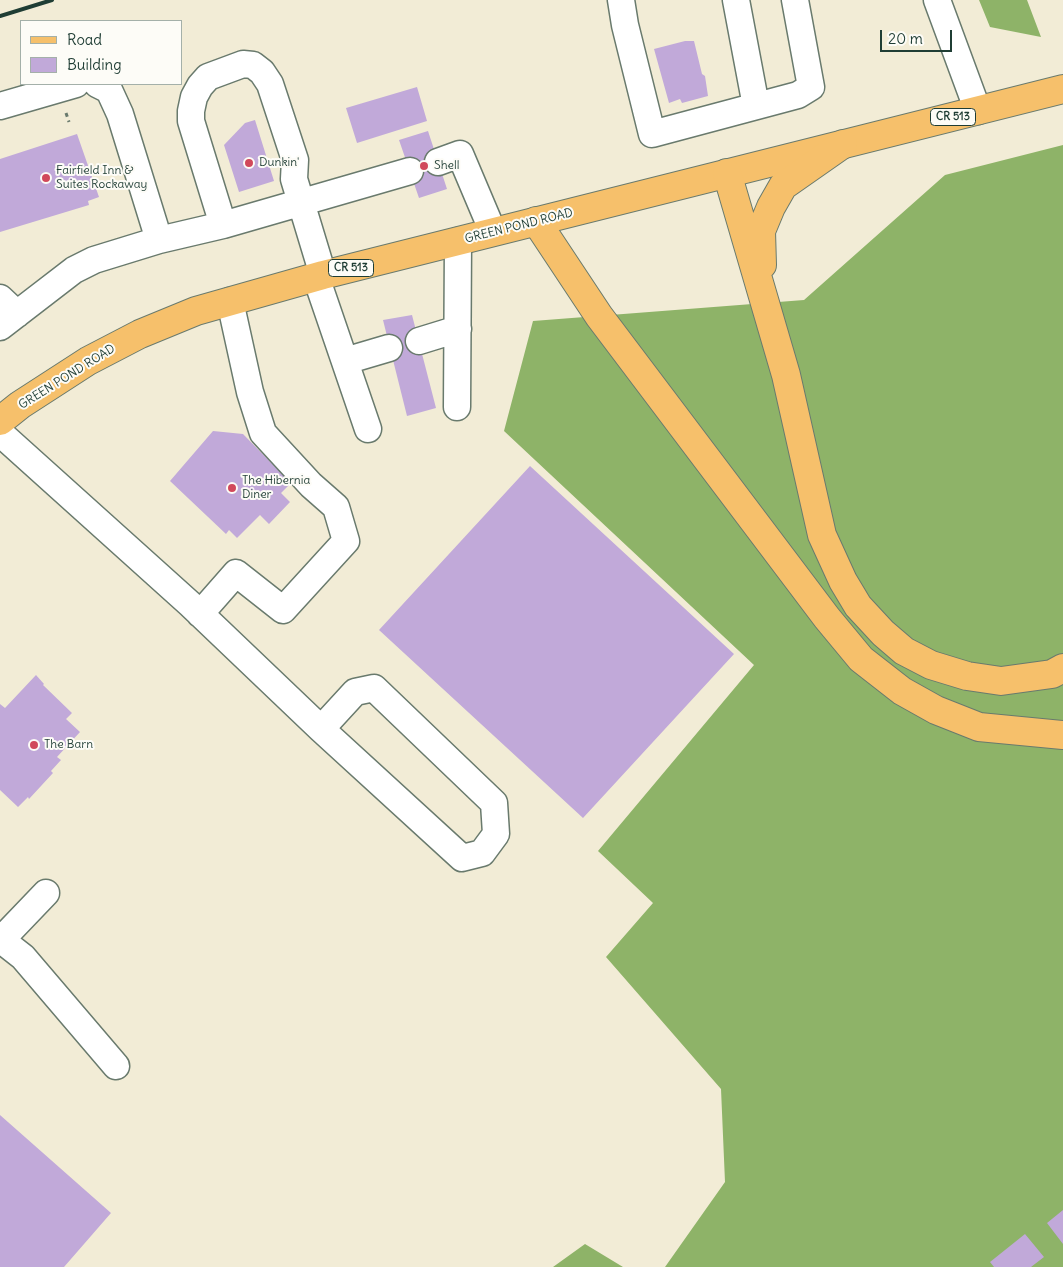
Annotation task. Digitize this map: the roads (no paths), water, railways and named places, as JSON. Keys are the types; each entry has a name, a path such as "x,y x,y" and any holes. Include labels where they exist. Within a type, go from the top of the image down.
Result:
{"main road":[{"name":"GREEN POND ROAD","path":"0,421 20,405 88,361 140,334 196,311 320,276 1063,89"},
{"path":"765,304 761,254 762,231 771,207 783,186 843,144"},
{"path":"727,173 786,375 822,535 843,581 858,606 883,633 904,651 931,665 967,676 1001,681 1052,674 1063,668"},
{"path":"536,221 599,316 827,618 861,659 902,691 936,710 979,727 1063,734"}],"street":[{"path":"621,0 625,25 652,134 798,95 810,87 795,0"},
{"path":"736,0 756,106"},
{"path":"938,0 978,111"},
{"path":"220,216 191,120 191,111 200,86 208,77 243,64 253,65 262,72 270,84 295,160 298,190 320,276 345,361 368,429"},
{"path":"0,106 73,85"},
{"path":"99,85 110,90 120,114 159,240"},
{"path":"438,162 460,154 493,232"},
{"path":"6,313 74,270 94,260 159,240 220,216 298,190 410,171"},
{"path":"457,406 458,241"},
{"path":"200,614 236,572 283,610 346,540 336,507 311,486 263,433 250,392 230,301"},
{"path":"419,341 458,329"},
{"path":"345,361 389,348"},
{"path":"0,433 200,614 321,729 462,858 482,853 496,834 494,803 374,688 355,692 321,729"},
{"path":"46,892 3,947 22,957 116,1066"}],"railway":[{"path":"0,16 52,0"}],"place":[{"name":"Dunkin'","path":"249,163"},
{"name":"Shell","path":"424,166"},
{"name":"Fairfield Inn & Suites Rockaway","path":"46,178"},
{"name":"The Hibernia Diner","path":"232,488"},
{"name":"The Barn","path":"34,745"}]}
